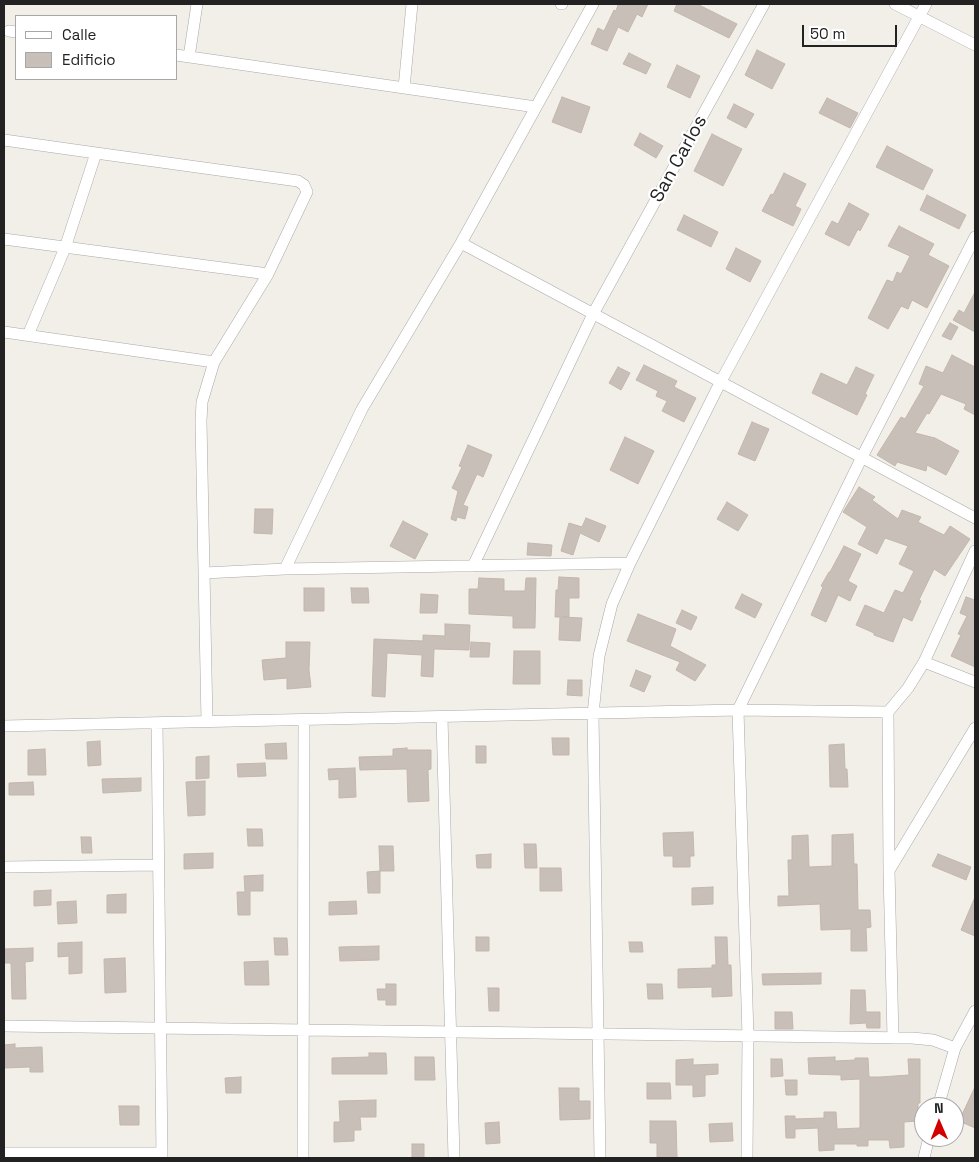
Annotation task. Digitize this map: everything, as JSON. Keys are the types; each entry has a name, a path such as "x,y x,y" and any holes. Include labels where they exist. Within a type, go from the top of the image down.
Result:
{"street":[{"path":"189,57 196,4"},
{"path":"404,88 412,4"},
{"path":"285,569 362,409 461,243 593,4"},
{"name":"San Carlos","path":"473,566 593,314 764,4"},
{"path":"895,4 975,45"},
{"path":"600,1158 593,714 599,656 612,604 630,563 720,383 926,4"},
{"path":"178,55 536,107"},
{"path":"4,140 298,181 307,192 268,274 214,362 202,402 207,722"},
{"path":"28,335 66,248 96,153"},
{"path":"747,1158 748,1036 738,710 862,457 975,237"},
{"path":"4,239 268,274"},
{"path":"461,243 975,518"},
{"path":"4,332 214,362"},
{"path":"893,1038 888,712 908,688 924,662 975,551"},
{"path":"204,573 285,569 630,563"},
{"path":"924,662 975,682"},
{"path":"4,726 738,710 888,712"},
{"path":"442,717 454,1158"},
{"path":"303,1158 304,720"},
{"path":"4,1153 162,1156 157,723"},
{"path":"889,870 975,728"},
{"path":"4,868 158,865"},
{"path":"941,1097 955,1048 975,1011"},
{"path":"4,1026 893,1038 933,1040 955,1048"}],"building":[{"path":"615,4 648,4 642,17 637,14 628,32 618,27 607,51 591,44 598,28 604,31 614,10 616,11 618,5"},
{"path":"677,4 697,4 737,24 729,38 674,11"},
{"path":"757,50 785,64 772,89 745,75"},
{"path":"629,53 651,64 646,74 623,64"},
{"path":"677,65 700,76 690,98 667,87"},
{"path":"562,97 590,107 581,133 552,122"},
{"path":"827,98 858,113 850,128 819,113"},
{"path":"734,104 754,114 746,128 727,118"},
{"path":"640,133 663,146 656,158 634,145"},
{"path":"712,134 742,149 723,186 694,171"},
{"path":"887,146 933,170 923,190 876,167"},
{"path":"784,173 806,184 795,206 801,209 793,226 762,211 771,194 773,195"},
{"path":"927,195 966,215 959,229 920,210"},
{"path":"849,203 869,214 849,246 825,234 832,221 838,224"},
{"path":"684,215 718,232 711,247 677,230"},
{"path":"899,226 934,244 928,255 949,266 927,308 912,300 908,309 901,306 888,329 868,318 887,280 893,282 897,272 901,274 910,256 888,246"},
{"path":"736,248 761,261 750,282 726,269"},
{"path":"975,292 975,332 953,320 959,310 964,313"},
{"path":"950,323 958,327 951,340 942,336"},
{"path":"952,355 975,367 975,415 964,409 966,404 941,394 915,433 935,438 959,451 946,475 927,465 926,471 897,462 895,466 877,455 901,417 905,419 924,386 919,384 926,366 943,373"},
{"path":"644,365 677,381 674,387 696,398 684,422 662,411 667,401 656,396 658,391 636,380"},
{"path":"618,367 630,373 621,390 609,383"},
{"path":"856,367 874,375 857,415 812,393 821,373 847,385"},
{"path":"752,422 769,429 755,461 738,454"},
{"path":"625,437 654,451 638,484 610,470"},
{"path":"468,445 492,455 483,477 477,474 463,505 468,507 465,519 457,517 456,521 451,519 458,491 452,488 462,467 459,466"},
{"path":"859,487 875,497 872,500 898,519 902,510 921,517 918,522 944,535 950,526 970,539 945,576 934,569 919,600 921,601 912,621 903,617 893,642 874,635 874,633 856,625 865,605 884,613 895,590 903,593 914,571 899,564 908,546 885,538 877,554 858,544 867,527 843,512"},
{"path":"727,502 748,515 738,531 717,519"},
{"path":"255,509 273,509 272,534 254,533"},
{"path":"586,518 606,526 599,542 580,533 573,555 561,551 569,523 582,527"},
{"path":"403,521 428,534 415,559 390,546"},
{"path":"528,543 552,545 551,556 527,555"},
{"path":"844,546 861,554 848,581 857,586 850,601 838,595 826,622 811,615 823,587 821,586"},
{"path":"559,577 579,578 579,598 569,598 569,617 562,617 582,618 580,641 559,640 560,617 555,617 556,590 558,590"},
{"path":"479,578 504,579 504,591 525,591 526,578 536,578 535,628 513,628 513,616 469,614 469,589 478,589"},
{"path":"304,588 324,588 324,611 304,611"},
{"path":"351,588 368,588 369,603 352,603"},
{"path":"421,594 438,595 437,613 420,613"},
{"path":"742,594 762,604 755,618 735,608"},
{"path":"966,597 975,600 975,667 951,656 961,635 958,634 967,616 960,613"},
{"path":"682,610 697,617 691,630 676,623"},
{"path":"638,614 676,629 670,646 706,665 695,681 676,670 680,662 627,641"},
{"path":"445,624 470,625 469,650 434,649 433,677 421,676 422,655 387,653 385,697 372,696 374,639 423,641 423,635 445,636"},
{"path":"286,642 310,642 309,670 311,687 287,689 287,678 264,680 262,660 286,658"},
{"path":"471,642 490,643 489,657 470,657"},
{"path":"514,651 540,651 540,684 513,684"},
{"path":"636,670 651,676 644,692 630,686"},
{"path":"568,680 582,680 582,696 567,695"},
{"path":"552,738 569,738 569,755 553,755"},
{"path":"100,741 101,765 88,766 87,742"},
{"path":"286,743 287,759 266,759 265,744"},
{"path":"844,744 848,787 830,787 829,745"},
{"path":"476,746 486,746 486,763 476,763"},
{"path":"407,748 407,750 431,750 431,769 428,770 429,801 408,802 407,769 360,770 359,757 393,756 393,749"},
{"path":"45,749 46,775 28,775 28,750"},
{"path":"209,756 209,778 196,779 196,757"},
{"path":"265,763 266,776 238,777 237,764"},
{"path":"355,768 356,797 339,798 339,779 329,780 328,769"},
{"path":"141,778 141,791 103,793 102,779"},
{"path":"205,781 205,815 188,816 186,782"},
{"path":"33,782 34,795 9,795 9,783"},
{"path":"247,829 262,829 263,846 248,846"},
{"path":"693,832 694,856 690,856 690,867 673,867 673,856 664,856 663,833"},
{"path":"853,834 854,864 857,864 858,910 870,910 871,927 866,928 867,951 851,951 851,929 821,930 820,904 778,906 778,896 789,896 788,860 792,860 792,836 808,835 809,867 832,866 832,835"},
{"path":"81,837 91,837 92,853 82,853"},
{"path":"524,844 536,844 537,868 525,868"},
{"path":"379,846 393,846 394,871 380,871"},
{"path":"213,853 213,868 184,869 184,854"},
{"path":"491,854 491,868 477,868 476,855"},
{"path":"938,854 971,867 966,880 932,866"},
{"path":"540,868 561,868 562,891 540,891"},
{"path":"380,871 380,893 368,893 367,872"},
{"path":"263,875 263,891 250,891 250,915 238,915 237,892 245,892 244,876"},
{"path":"713,887 713,904 692,905 692,888"},
{"path":"51,890 51,905 34,906 34,891"},
{"path":"126,894 126,913 107,913 107,895"},
{"path":"975,897 975,936 961,930"},
{"path":"76,901 77,923 58,924 57,902"},
{"path":"356,901 357,914 329,915 329,902"},
{"path":"476,937 489,937 489,951 476,951"},
{"path":"715,937 727,937 728,965 731,965 732,996 712,997 712,987 678,988 678,969 712,968 712,965 716,965"},
{"path":"274,938 287,938 288,955 275,955"},
{"path":"82,942 82,973 69,974 69,956 58,957 58,943"},
{"path":"629,942 642,942 643,952 630,952"},
{"path":"379,946 379,960 340,961 339,947"},
{"path":"33,948 33,961 25,962 26,999 12,999 11,963 4,963 4,949"},
{"path":"125,958 126,992 105,993 104,959"},
{"path":"268,961 269,985 245,985 244,962"},
{"path":"821,973 821,984 763,985 762,974"},
{"path":"386,984 396,984 396,1005 386,1005 386,1000 378,1000 377,989 386,989"},
{"path":"647,984 662,984 663,999 648,999"},
{"path":"488,988 499,988 499,1011 489,1011"},
{"path":"851,990 865,990 866,1012 880,1012 880,1028 867,1028 866,1023 850,1024"},
{"path":"775,1012 792,1012 793,1029 775,1029"},
{"path":"15,1044 15,1048 42,1047 43,1072 30,1072 30,1067 4,1068 4,1045"},
{"path":"369,1053 386,1053 387,1074 332,1074 332,1058 369,1057"},
{"path":"415,1057 434,1057 435,1080 415,1080"},
{"path":"835,1057 835,1061 868,1058 869,1077 909,1075 908,1059 920,1059 920,1097 914,1097 914,1121 904,1122 904,1147 890,1148 889,1140 868,1140 868,1146 834,1144 834,1150 819,1151 818,1128 795,1129 795,1138 786,1138 785,1116 795,1116 795,1119 824,1118 824,1112 836,1112 837,1129 860,1128 860,1079 841,1080 841,1075 809,1074 808,1058"},
{"path":"693,1059 693,1065 718,1064 718,1074 705,1075 705,1096 693,1097 693,1085 676,1085 676,1060"},
{"path":"771,1059 782,1059 783,1076 771,1077"},
{"path":"241,1077 241,1093 226,1093 225,1078"},
{"path":"785,1080 797,1080 797,1095 786,1095"},
{"path":"647,1083 670,1083 671,1099 647,1099"},
{"path":"975,1087 975,1128 964,1123 964,1110"},
{"path":"559,1088 579,1088 579,1101 590,1101 590,1119 560,1120"},
{"path":"376,1100 376,1117 360,1117 361,1130 354,1130 354,1141 334,1142 334,1122 340,1122 339,1101"},
{"path":"119,1106 139,1106 139,1125 120,1125"},
{"path":"650,1121 676,1121 677,1158 657,1158 657,1143 650,1143"},
{"path":"499,1122 500,1143 486,1144 485,1123"},
{"path":"732,1123 733,1141 710,1142 709,1124"},
{"path":"412,1144 424,1144 424,1158 412,1158"}]}
